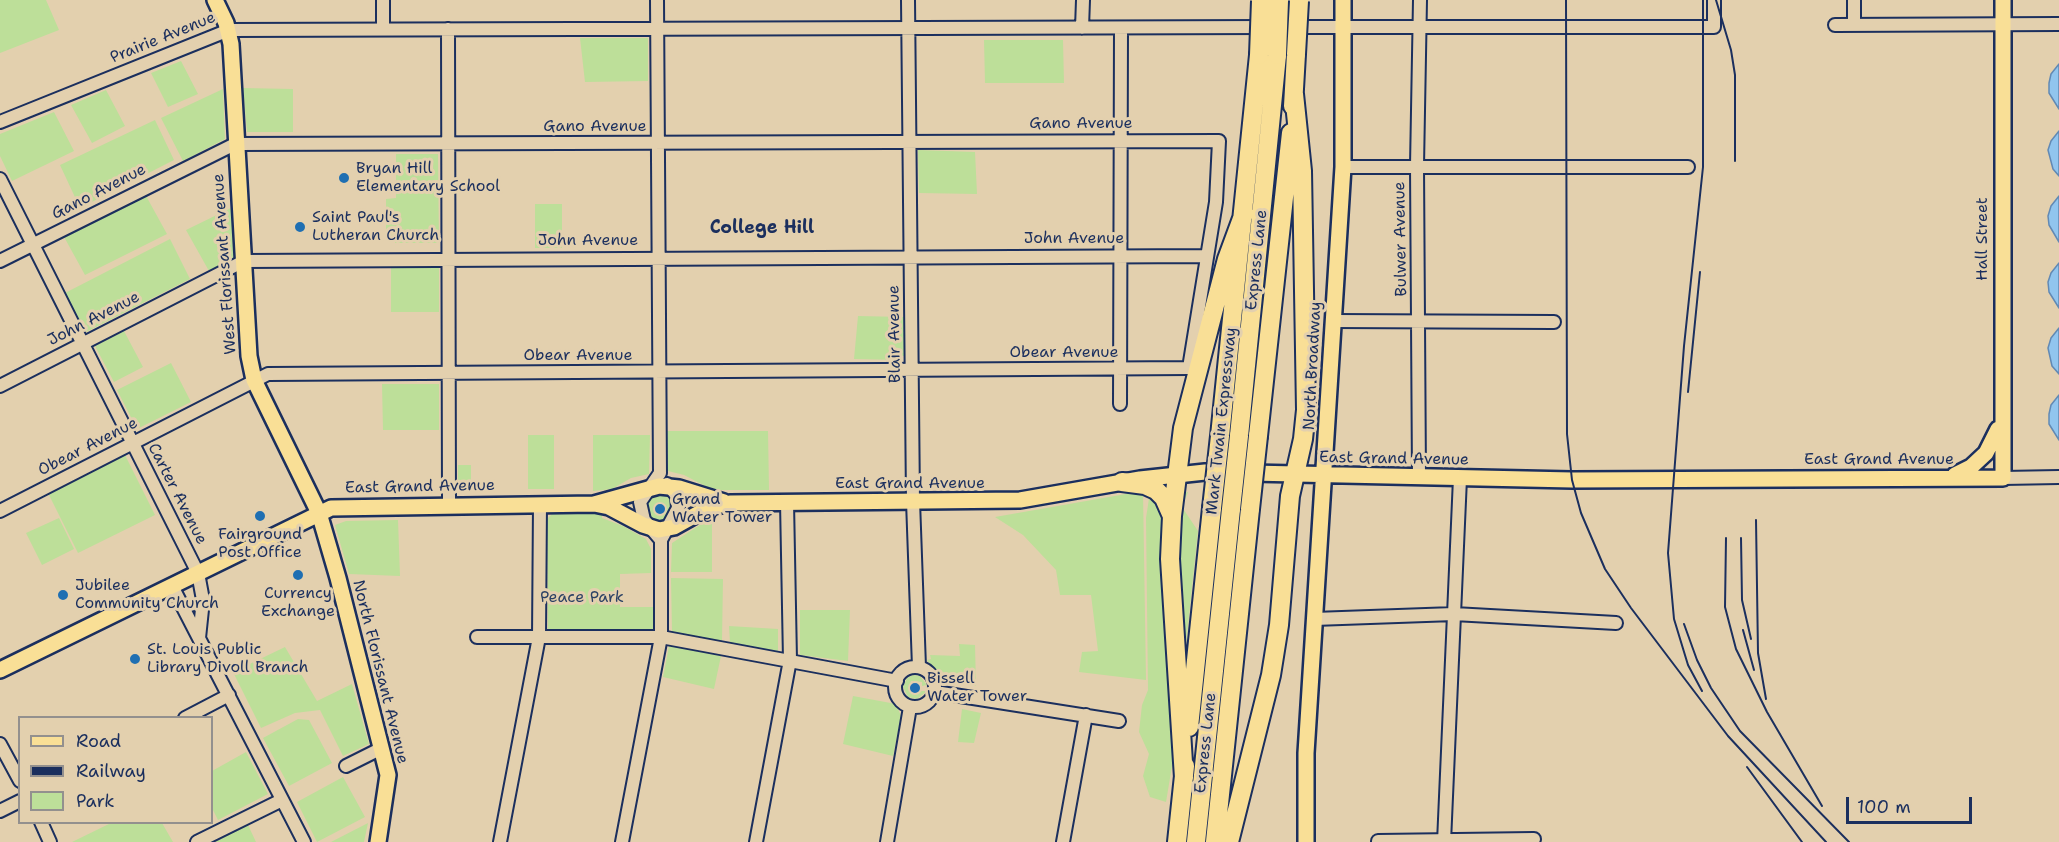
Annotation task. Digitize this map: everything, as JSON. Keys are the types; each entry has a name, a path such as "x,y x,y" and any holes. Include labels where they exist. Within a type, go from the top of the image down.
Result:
{"highway":[{"name":"Mark Twain Expressway","path":"1177,842 1244,213 1268,55 1261,1"},
{"name":"Express Lane","path":"1196,842 1239,436 1268,55 1280,1"},
{"path":"1215,842 1294,94 1299,1"},
{"path":"1229,842 1272,667 1294,474 1303,439 1306,392 1302,171 1294,94"},
{"path":"1184,778 1170,559 1176,474 1188,408 1227,259 1244,213"},
{"path":"1122,482 1145,485 1156,490 1164,498 1172,516"}],"main road":[{"name":"West Florissant Avenue","path":"214,0 229,30 249,356 254,380 319,513"},
{"name":"North Broadway","path":"1306,842 1306,753 1343,166 1343,0"},
{"name":"Hall Street","path":"2003,0 2001,420 2003,478"},
{"path":"1951,477 1971,467 1986,453 1992,445 2001,420"},
{"name":"East Grand Avenue","path":"0,670 319,513 345,506 594,504 609,507 660,532 708,508 730,503 1020,500 1122,482 1205,472 1419,478 2003,478"},
{"name":"East Grand Avenue","path":"594,504 652,487 669,486 730,503"},
{"name":"North Florissant Avenue","path":"319,513 382,748 388,782 378,842"}],"street":[{"path":"383,0 384,29"},
{"path":"657,0 660,472 640,502 642,514 660,532"},
{"name":"Blair Avenue","path":"908,0 913,501 919,667"},
{"path":"1082,28 1083,0"},
{"name":"Bulwer Avenue","path":"1419,478 1417,166 1420,0"},
{"name":"Prairie Avenue","path":"0,122 229,30 1714,27 1714,0"},
{"path":"1854,0 1854,25"},
{"path":"1835,25 2059,24"},
{"path":"1120,404 1122,369 1121,28"},
{"path":"448,29 449,504"},
{"name":"Gano Avenue","path":"0,261 235,144 1120,140 1219,141 1216,202 1206,256"},
{"path":"1343,166 1688,167"},
{"name":"Carter Avenue","path":"0,178 198,573 203,600 199,638"},
{"name":"John Avenue","path":"0,386 244,261 910,255 1206,256"},
{"name":"Obear Avenue","path":"0,510 268,374 1189,368 1206,256"},
{"path":"1334,321 1554,322"},
{"path":"622,842 661,637 660,532 678,508 677,496 660,472"},
{"name":"East Grand Avenue","path":"2003,478 2059,477"},
{"path":"1444,842 1460,478"},
{"path":"756,842 790,660 788,502"},
{"path":"500,842 539,637 540,504"},
{"path":"172,585 304,842"},
{"path":"1314,619 1454,614 1616,623"},
{"path":"477,637 661,637 897,681"},
{"path":"919,667 933,678 934,692 926,704 910,706 898,697 897,681 905,671 919,667"},
{"path":"934,692 1119,721"},
{"path":"187,716 230,695"},
{"path":"887,842 910,706"},
{"path":"1064,842 1086,715"},
{"path":"0,744 18,777"},
{"path":"346,766 382,748"},
{"path":"197,842 282,800"},
{"path":"0,811 18,802"},
{"path":"42,824 50,842"},
{"path":"1378,841 1444,842 1534,839"}],"green space":[{"path":"0,0 46,0 59,30 0,53"},
{"path":"580,38 648,38 648,81 585,82"},
{"path":"984,40 1063,40 1064,83 985,83"},
{"path":"181,61 198,94 168,107 151,73"},
{"path":"243,88 293,89 293,132 247,132"},
{"path":"223,89 225,139 183,161 161,118"},
{"path":"106,90 125,126 92,143 71,105"},
{"path":"54,112 74,151 12,181 0,156 0,134"},
{"path":"155,120 174,160 80,208 60,165"},
{"path":"918,150 975,152 977,194 919,193"},
{"path":"396,154 438,154 439,243 395,243 395,236 386,236 386,199 396,198"},
{"path":"145,194 167,234 85,275 63,235"},
{"path":"535,204 562,204 562,248 535,248"},
{"path":"231,208 234,258 209,271 186,230"},
{"path":"170,239 190,279 86,332 65,293"},
{"path":"391,268 439,268 439,312 391,312"},
{"path":"858,316 904,317 906,356 902,356 901,360 854,359"},
{"path":"124,331 143,367 114,382 95,346"},
{"path":"171,363 191,402 137,429 117,390"},
{"path":"382,384 439,384 439,430 383,430"},
{"path":"667,431 768,431 769,490 713,490 684,475 668,471"},
{"path":"528,435 554,435 554,489 528,489"},
{"path":"593,435 650,435 649,474 631,478 612,489 593,491"},
{"path":"125,455 155,515 78,553 48,493"},
{"path":"458,465 471,465 471,489 458,489"},
{"path":"1143,491 1146,680 1079,672 1082,652 1098,651 1091,595 1060,595 1056,570 1023,535 995,517"},
{"path":"1150,492 1167,517 1174,719 1172,766 1166,802 1150,797 1143,776 1149,754 1139,732 1142,705 1148,690 1146,518"},
{"path":"1188,492 1182,507 1198,531 1182,682 1175,556 1182,493"},
{"path":"655,494 664,494 674,503 668,519 654,520 648,514 648,500"},
{"name":"Peace Park","path":"552,514 602,514 602,518 623,526 646,539 651,549 651,573 620,574 620,607 655,607 653,629 548,629 547,519"},
{"path":"712,517 712,572 671,572 672,543"},
{"path":"59,518 74,549 42,565 26,533"},
{"path":"398,520 400,576 349,574 335,525 346,521"},
{"path":"671,578 723,579 722,641 672,632"},
{"path":"800,610 850,610 848,661 800,655"},
{"path":"729,626 778,629 778,651 730,643"},
{"path":"959,644 975,645 976,686 942,680 927,660 931,659 930,655 960,656"},
{"path":"669,646 721,656 714,689 663,677"},
{"path":"285,647 317,701 352,684 369,744 343,756 320,710 295,713 261,728 233,672"},
{"path":"913,675 920,676 927,685 922,686 922,682 911,681 909,691 927,691 917,699 908,697 903,687 907,678"},
{"path":"853,696 896,704 901,716 893,756 843,744"},
{"path":"962,709 981,713 974,743 958,742"},
{"path":"298,719 309,720 332,763 289,786 263,738"},
{"path":"246,752 268,794 218,820 213,810 213,770"},
{"path":"343,777 365,817 317,842 297,802"},
{"path":"368,823 364,842 331,842"},
{"path":"109,824 163,824 173,842 72,842"},
{"path":"248,825 256,842 215,842"}],"water":[{"path":"2059,64 2059,109 2049,93 2049,83 2051,74"},
{"path":"2059,131 2059,176 2053,169 2048,150 2051,141"},
{"path":"2059,196 2059,242 2049,225 2048,216 2051,206"},
{"path":"2059,263 2059,308 2049,292 2048,282 2051,273"},
{"path":"2059,328 2059,374 2052,366 2048,348 2051,338"},
{"path":"2059,395 2059,440 2049,424 2049,414 2051,405"}],"railway":[{"path":"1566,0 1567,434 1572,480 1581,513 1605,569 1631,608 1728,736 1826,842"},
{"path":"1702,691 1688,665 1674,619 1668,553 1684,346 1703,167 1703,0"},
{"path":"1716,0 1731,50 1735,75 1735,161"},
{"path":"1688,392 1700,272"},
{"path":"1756,520 1758,653 1766,699"},
{"path":"1726,538 1725,607 1736,649 1767,712 1822,806"},
{"path":"1741,538 1742,600 1751,639"},
{"path":"1684,624 1697,660 1711,688 1740,731 1849,842"},
{"path":"1743,630 1754,670"},
{"path":"1747,767 1802,842"}],"place":[{"name":"Bryan Hill Elementary School","path":"344,178"},
{"name":"Saint Paul's Lutheran Church","path":"300,227"},
{"name":"Grand Water Tower","path":"660,509"},
{"name":"Fairground Post Office","path":"260,516"},
{"name":"Currency Exchange","path":"298,575"},
{"name":"Jubilee Community Church","path":"63,595"},
{"name":"St. Louis Public Library Divoll Branch","path":"135,659"},
{"name":"Bissell Water Tower","path":"915,688"}],"district":[{"name":"College Hill","path":"762,228"}]}
